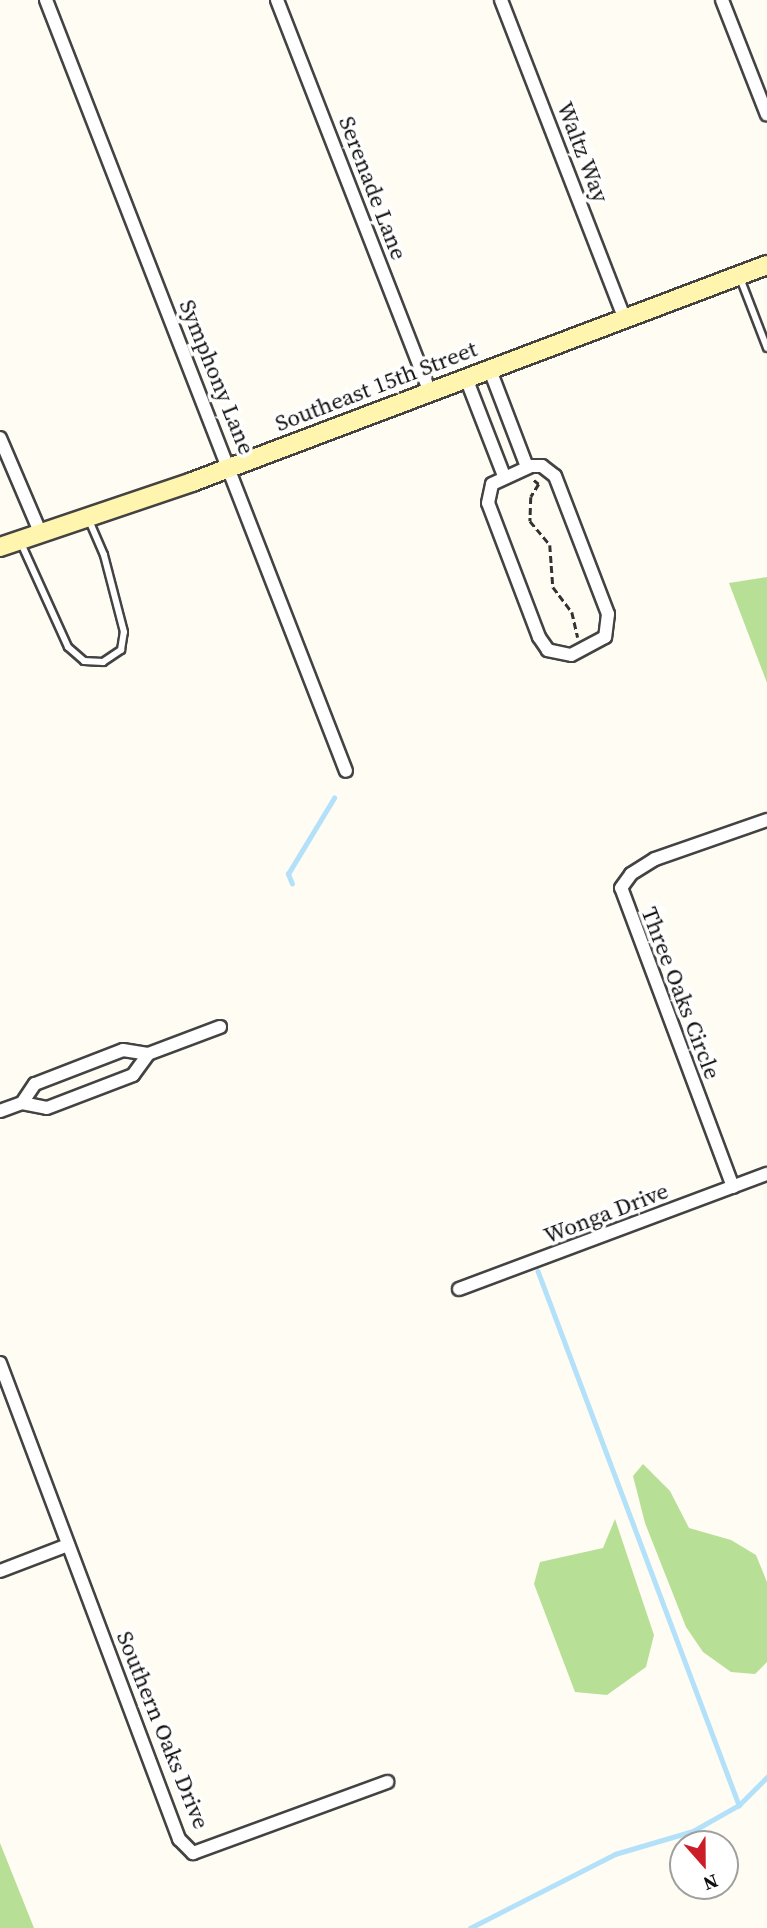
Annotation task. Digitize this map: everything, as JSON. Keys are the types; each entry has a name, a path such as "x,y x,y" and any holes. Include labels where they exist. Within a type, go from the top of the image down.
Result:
{"main road":[{"name":"Southeast 15th Street","path":"0,547 231,467 767,265"}],"street":[{"name":"Symphony Lane","path":"46,0 231,467 346,771"},
{"name":"Serenade Lane","path":"277,0 430,392"},
{"name":"Waltz Way","path":"501,0 625,319"},
{"path":"722,0 767,115"},
{"path":"490,370 530,469"},
{"path":"466,379 504,476"},
{"path":"489,435 511,426"},
{"path":"0,438 40,532"},
{"path":"542,466 555,476 608,614 605,637 589,648 561,655 548,650 540,637 488,503 492,484 504,476 542,466"},
{"name":"Three Oaks Circle","path":"733,1187 621,888 631,874 655,859 767,820"},
{"path":"22,1103 36,1084 123,1050 148,1054 220,1027"},
{"path":"0,1111 22,1103 47,1108 133,1075 148,1054"},
{"name":"Wonga Drive","path":"459,1289 767,1174"},
{"path":"0,1363 68,1545 0,1570"},
{"name":"Southern Oaks Drive","path":"68,1545 179,1839 192,1853 387,1782"}],"lane":[{"path":"740,276 767,348"},
{"path":"758,325 767,321"},
{"path":"19,540 68,647 85,661 103,662 121,650 124,632 104,555 87,516"}],"path":[{"path":"530,469 539,484 531,497 530,521 551,545 553,587 572,612 582,646"}],"green space":[{"path":"767,577 767,683 729,583"},
{"path":"643,1464 670,1491 689,1528 731,1540 756,1555 767,1582 767,1662 755,1674 731,1672 703,1652 686,1627 645,1523 633,1476"},
{"path":"615,1519 654,1635 646,1667 607,1695 575,1692 534,1584 540,1562 603,1548"},
{"path":"0,1843 34,1928 0,1928"}],"waterway":[{"path":"292,884 288,874 334,798"},
{"path":"538,1271 739,1805"},
{"path":"470,1928 615,1854 693,1831 739,1805 767,1777"}]}
